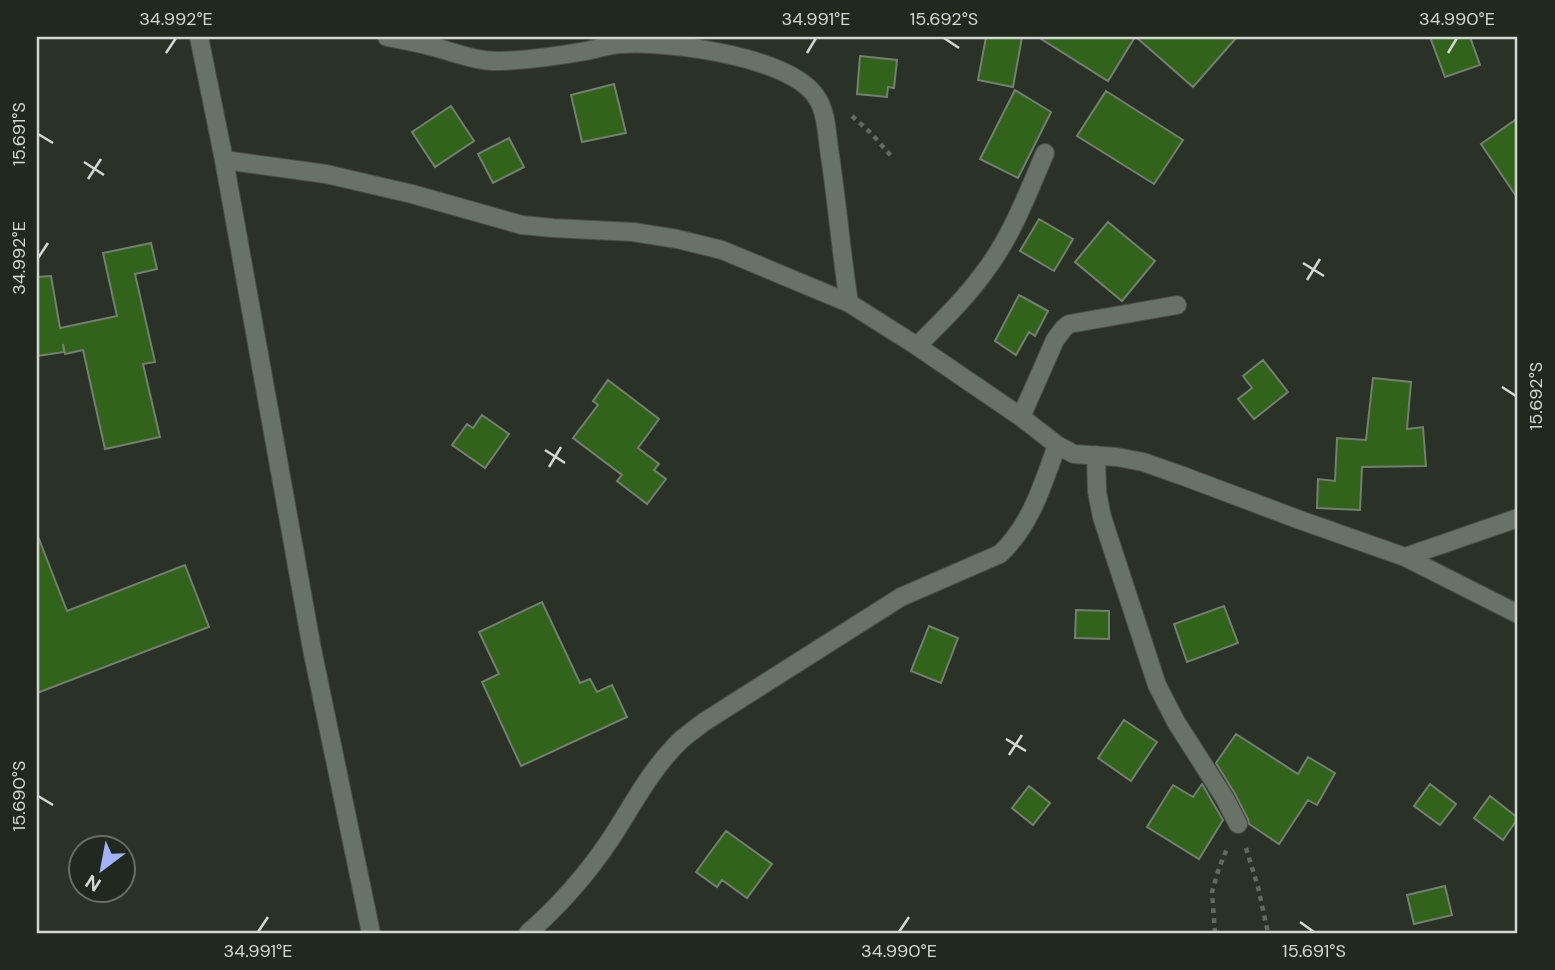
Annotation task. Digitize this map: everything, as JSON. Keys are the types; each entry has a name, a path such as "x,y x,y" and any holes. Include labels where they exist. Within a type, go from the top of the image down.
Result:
{"street":[{"path":"199,37 224,160 312,649 371,933"},
{"path":"387,37 472,58 500,61 621,44 663,44 717,51 785,72 817,97 825,119 849,303"},
{"path":"917,346 953,309 995,257 1020,210 1045,153"},
{"path":"224,160 326,174 412,194 522,225 633,232 722,250 849,303 917,346 1057,445 1074,454 1143,462 1405,557 1518,614"},
{"path":"1021,417 1055,340 1069,324 1177,305"},
{"path":"528,933 562,901 609,842 653,772 676,745 704,722 901,597 990,559 1011,544 1039,497 1057,445"},
{"path":"1096,455 1097,492 1102,517 1157,685 1176,722 1238,824"},
{"path":"1405,557 1518,518"}],"path":[{"path":"817,97 852,116 892,158"},
{"path":"1215,933 1212,892 1238,824"},
{"path":"1238,824 1258,887 1268,933"}],"building":[{"path":"986,37 1022,37 1013,87 978,80"},
{"path":"1038,37 1135,37 1108,81"},
{"path":"1136,37 1237,37 1193,87"},
{"path":"1430,37 1470,37 1480,65 1445,77"},
{"path":"860,56 897,60 894,88 888,87 887,97 857,94"},
{"path":"614,84 626,133 582,142 571,95"},
{"path":"1015,90 1051,112 1018,178 980,159"},
{"path":"1106,91 1183,140 1154,184 1077,136"},
{"path":"451,106 474,141 435,167 412,132"},
{"path":"1518,118 1518,199 1481,144"},
{"path":"509,138 524,167 493,183 478,154"},
{"path":"1039,219 1073,239 1054,271 1020,251"},
{"path":"1108,222 1155,261 1122,301 1075,262"},
{"path":"151,243 157,269 135,274 155,362 143,364 160,437 105,449 83,350 65,354 63,344 64,352 37,356 37,277 51,276 60,328 117,316 103,253"},
{"path":"1019,295 1048,311 1035,336 1029,332 1016,355 995,341"},
{"path":"1263,360 1288,392 1254,419 1238,399 1252,388 1243,376"},
{"path":"1373,378 1411,382 1407,429 1423,427 1426,466 1362,467 1360,510 1317,508 1318,479 1335,481 1337,438 1366,440"},
{"path":"608,380 659,419 638,448 659,464 654,470 666,479 647,504 617,481 622,475 573,438 598,405 593,401"},
{"path":"482,415 509,434 485,468 452,445 467,424 473,428"},
{"path":"39,539 67,611 185,565 209,627 37,693"},
{"path":"542,602 580,683 590,679 597,692 612,685 627,717 521,766 482,682 499,674 479,632"},
{"path":"1224,606 1238,643 1187,662 1174,624"},
{"path":"1076,610 1109,611 1109,639 1075,638"},
{"path":"929,626 958,638 941,683 911,671"},
{"path":"1124,720 1157,742 1131,781 1098,758"},
{"path":"1236,734 1298,774 1308,757 1335,773 1317,805 1308,800 1279,844 1249,824 1216,763"},
{"path":"1202,784 1223,820 1199,859 1147,827 1173,785 1193,797"},
{"path":"1430,784 1456,804 1440,825 1414,806"},
{"path":"1029,786 1050,803 1033,825 1012,808"},
{"path":"1490,796 1518,818 1503,840 1474,818"},
{"path":"726,831 772,864 747,898 722,880 717,887 696,872"},
{"path":"1445,886 1452,915 1414,924 1407,895"}]}
